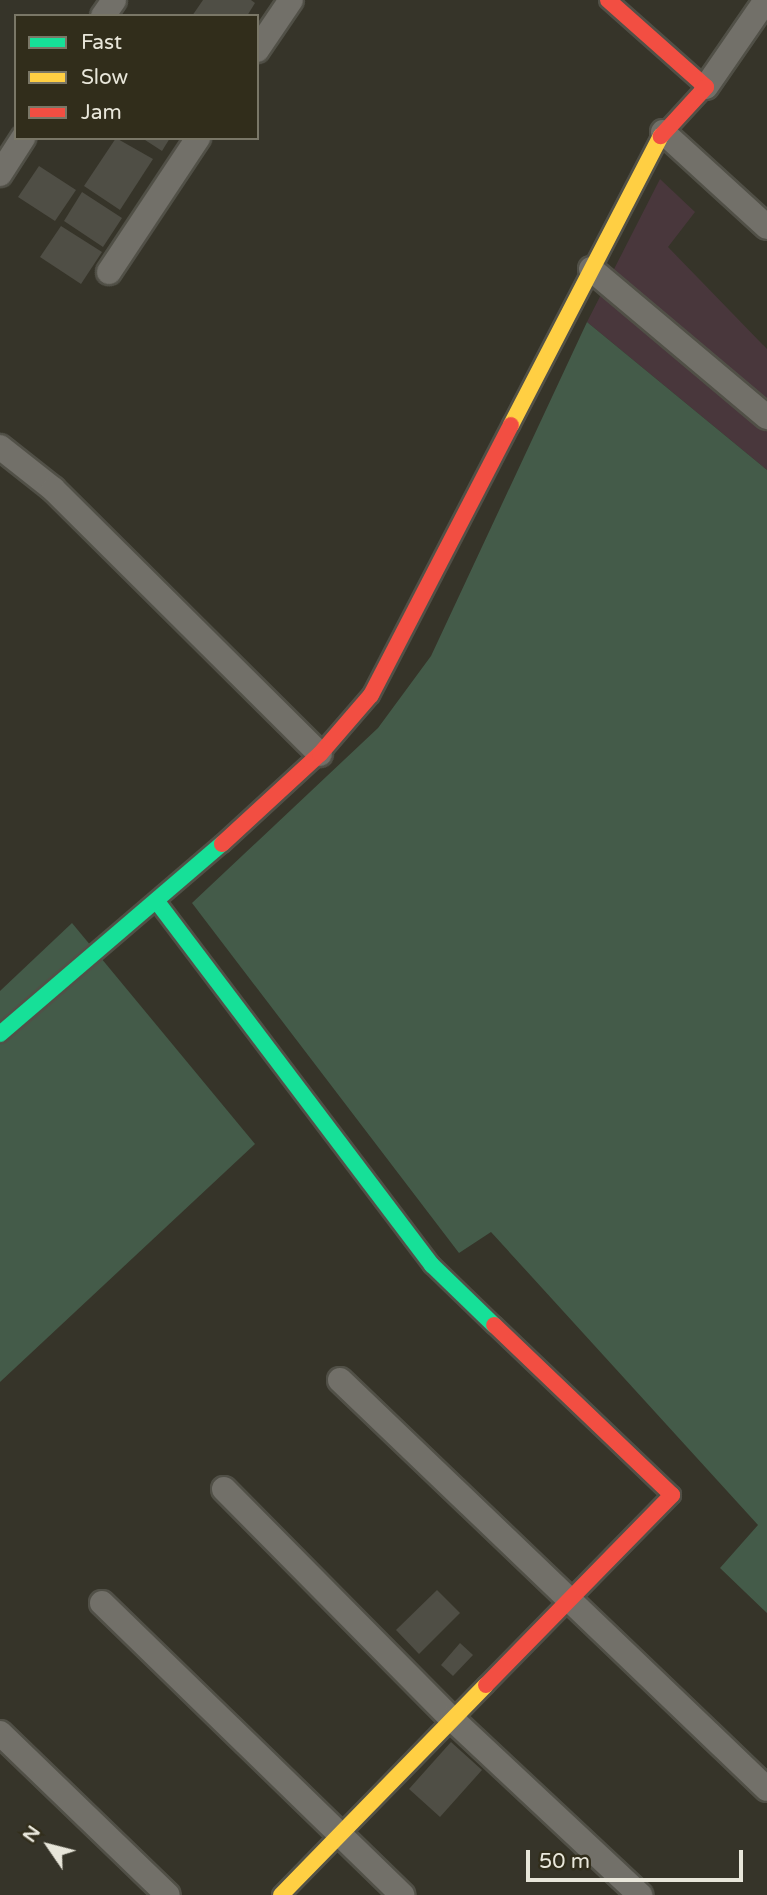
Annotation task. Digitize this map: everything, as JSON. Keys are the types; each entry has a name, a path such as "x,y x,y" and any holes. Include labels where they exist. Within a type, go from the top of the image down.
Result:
{"street":[{"path":"259,47 290,0"},
{"path":"608,0 706,87"},
{"path":"0,1034 158,903 320,754 371,695 663,132 706,87 766,0"},
{"path":"663,132 767,227"},
{"path":"0,174 22,140"},
{"path":"109,272 197,140"},
{"path":"591,269 767,416"},
{"path":"0,447 53,489 320,754"},
{"path":"158,903 432,1265 672,1495 567,1596 281,1895"},
{"path":"340,1380 767,1789"},
{"path":"224,1489 452,1719 640,1895"},
{"path":"102,1602 338,1836 402,1895"},
{"path":"0,1733 168,1895"}],"shaded area":[{"path":"660,179 695,212 668,247 767,349 767,470 587,322"}],"green space":[{"path":"587,322 767,470 767,1613 720,1568 758,1525 491,1232 459,1253 192,903 378,728 431,656"},
{"path":"72,923 255,1144 0,1382 0,991"}],"building":[{"path":"203,0 251,0 255,3 248,14 193,14"},
{"path":"115,140 120,140 153,159 120,210 84,186"},
{"path":"145,140 169,140 162,151"},
{"path":"39,166 76,190 55,221 18,197"},
{"path":"82,192 122,218 103,247 64,221"},
{"path":"61,226 102,252 81,284 40,257"},
{"path":"437,1590 460,1613 419,1654 396,1630"},
{"path":"460,1643 473,1655 453,1676 441,1665"},
{"path":"451,1742 482,1770 440,1817 409,1789"}],"traffic: fast":[{"path":"0,1034 222,844"},
{"path":"158,903 432,1265 494,1325"}],"traffic: slow":[{"path":"511,425 661,136"},
{"path":"281,1895 486,1685"}],"traffic: jam":[{"path":"608,0 706,87 661,136"},
{"path":"222,844 320,754 371,695 511,425"},
{"path":"486,1685 672,1495 494,1325"}]}
